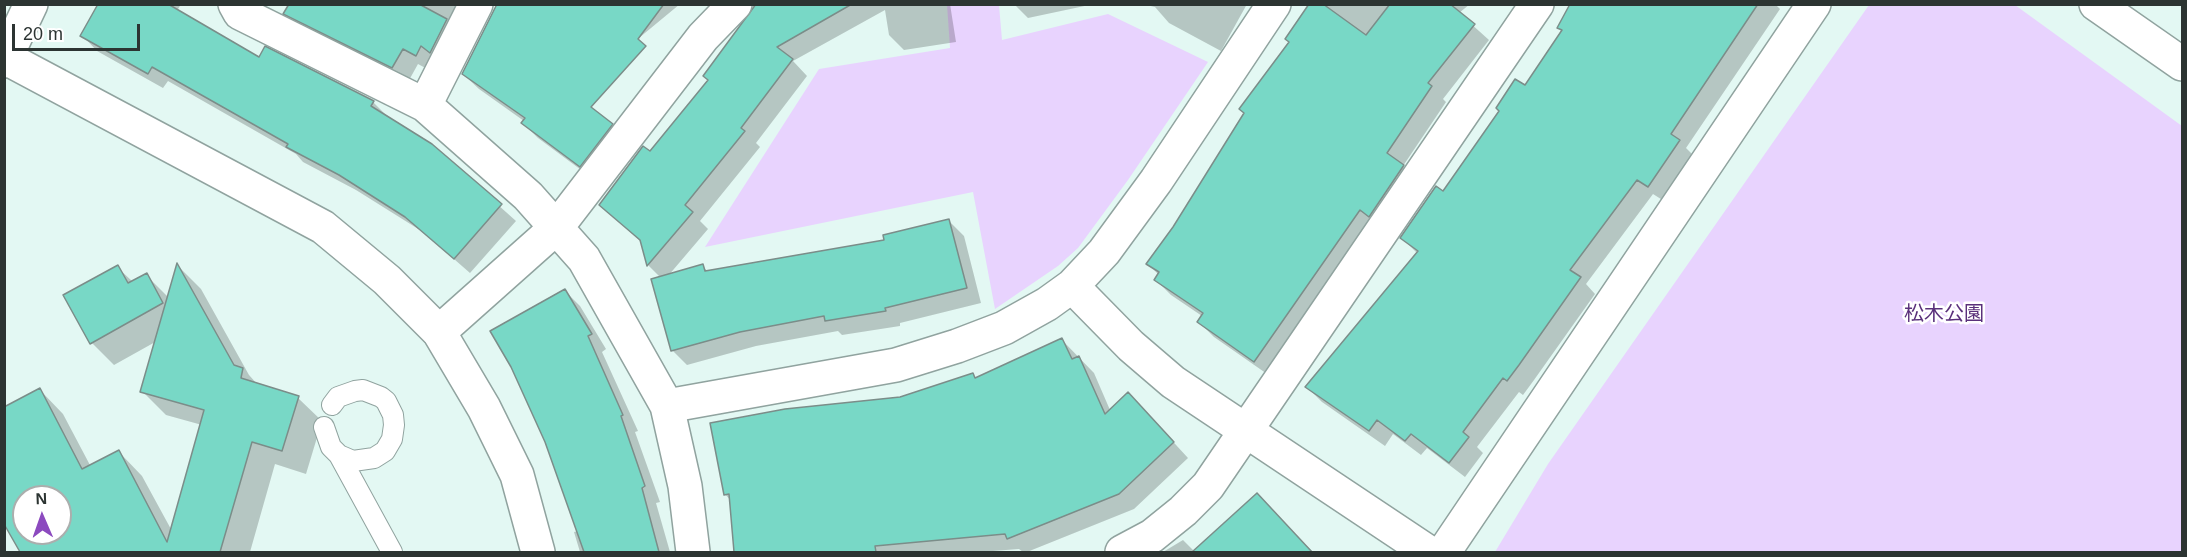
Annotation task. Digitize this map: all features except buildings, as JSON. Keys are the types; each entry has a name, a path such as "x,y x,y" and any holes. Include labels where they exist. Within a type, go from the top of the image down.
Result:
{"street":[{"path":"31,4 5,59 323,227 387,280 439,332 484,408 517,475 538,552"},
{"path":"236,4 240,13 425,105 520,189 558,227 584,259 667,406 685,486 693,552"},
{"path":"425,105 476,4"},
{"path":"439,332 558,227 703,37 735,4"},
{"path":"667,406 896,365 957,346 1004,328 1029,315 1072,286 1104,252 1150,190 1274,4"},
{"path":"1122,552 1152,536 1208,486 1537,4"},
{"path":"1444,552 1814,4"},
{"path":"2096,4 2182,64"},
{"path":"1072,286 1131,346 1173,382 1428,552"}],"lane":[{"path":"332,405 338,397 346,393 363,390 386,401 393,416 392,440 385,451 374,458 352,461 339,455"},
{"path":"324,427 327,441 339,455 392,552"}],"green space":[{"path":"947,5 999,5 1002,40 1108,14 1208,62 1128,180 1078,248 1058,266 995,309 973,192 705,247 819,69 950,48"},
{"name":"松木公園","path":"1869,5 2015,5 2182,126 2182,552 1495,552 1548,464"}]}
